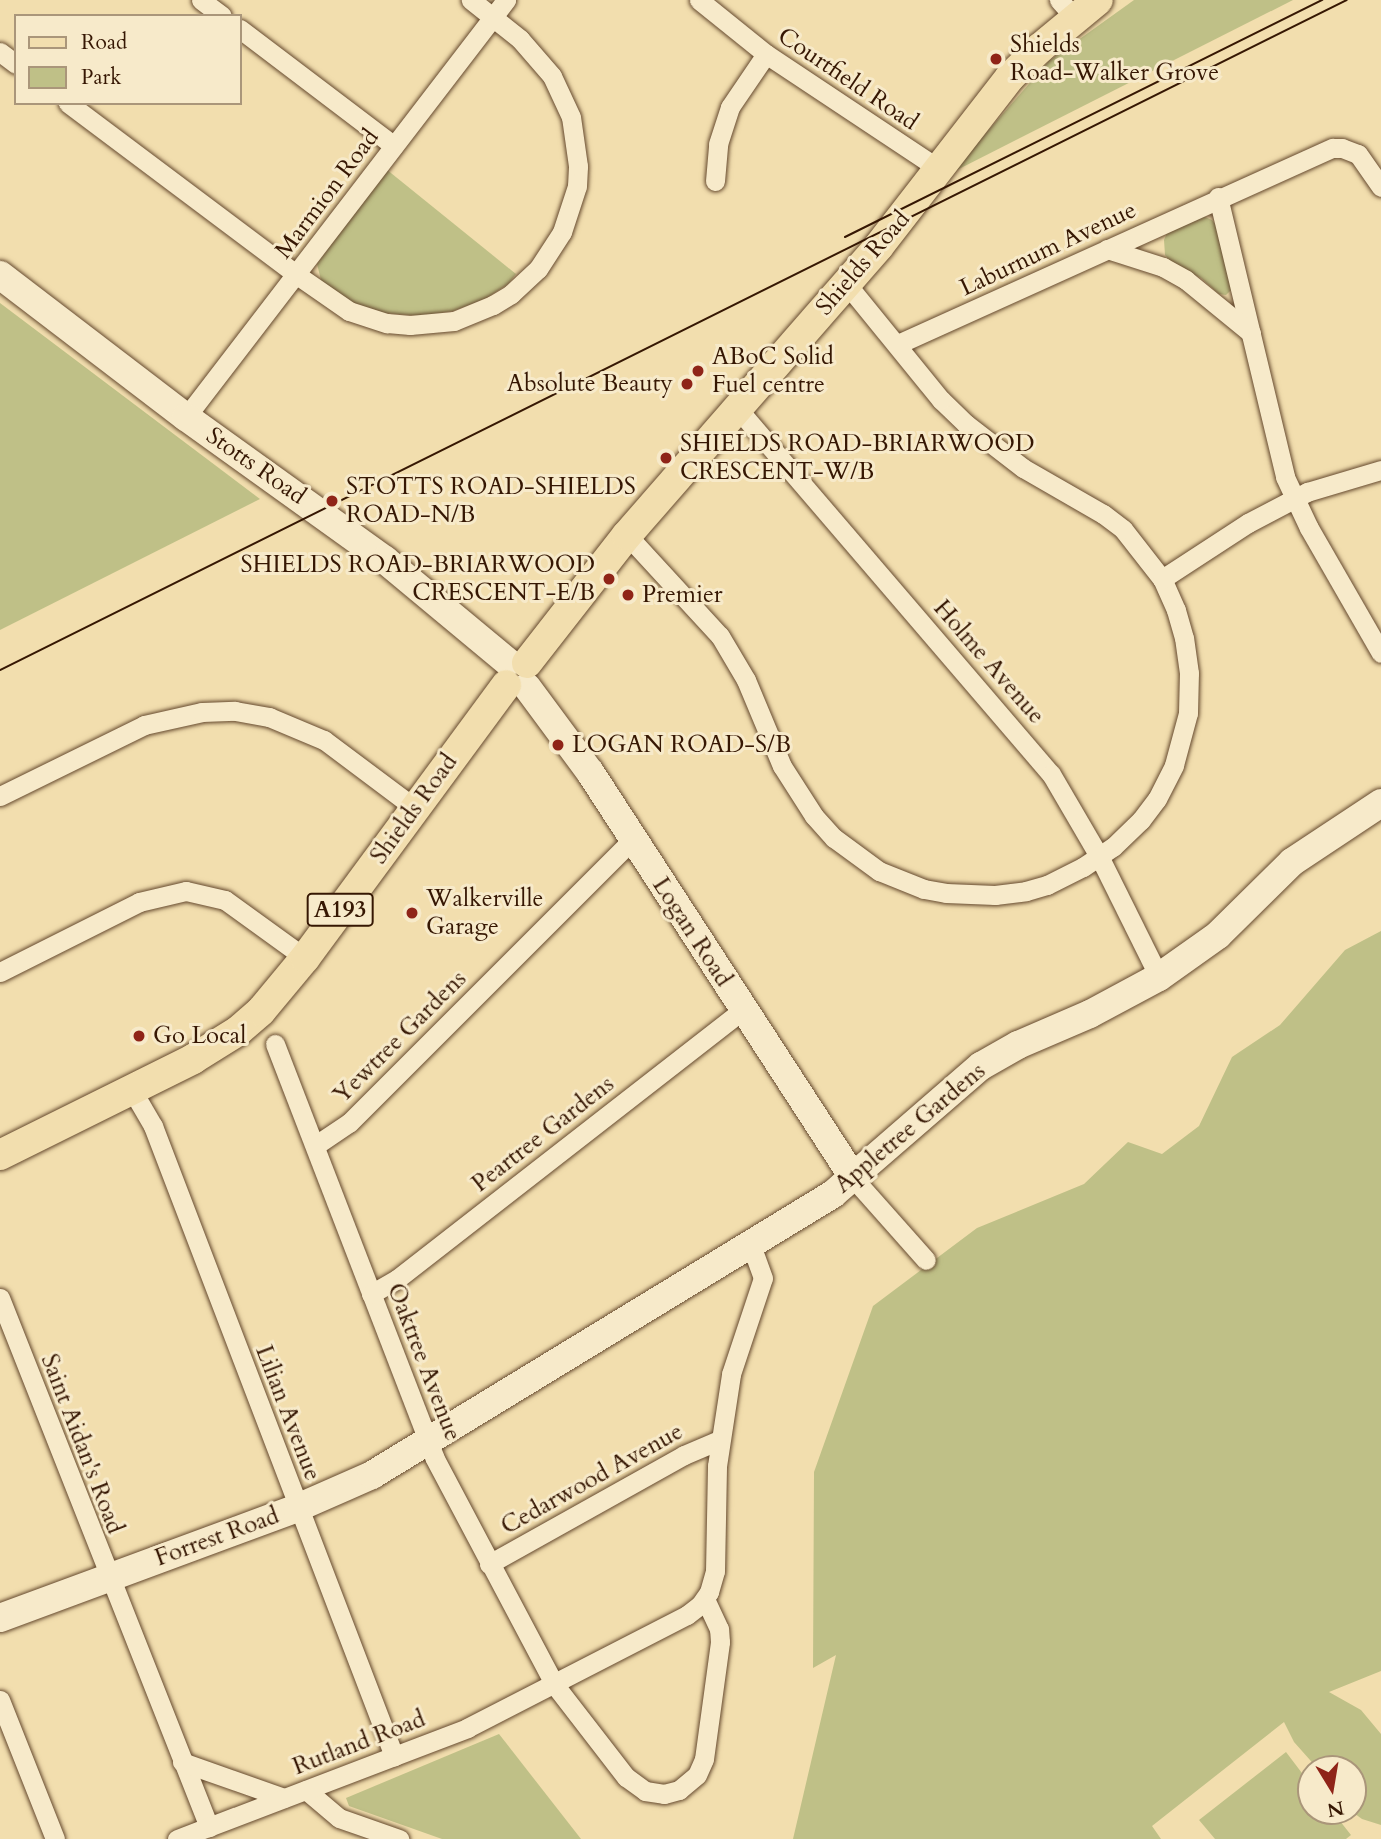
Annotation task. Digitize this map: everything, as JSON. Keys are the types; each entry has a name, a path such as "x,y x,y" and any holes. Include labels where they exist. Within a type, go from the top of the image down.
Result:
{"main road":[{"name":"Shields Road","path":"132,1090 238,1031 279,992 517,674 627,535 846,283 1067,9 1098,0"},
{"name":"A193","path":"0,1155 132,1090"}],"street":[{"path":"201,0 219,14"},
{"path":"71,105 349,311 378,321 410,325 443,323 474,314 511,294 538,269 562,232 577,186 576,140 563,98 552,76 537,56 471,0"},
{"name":"Marmion Road","path":"186,417 506,0"},
{"name":"Courtfield Road","path":"699,0 766,54 939,169"},
{"path":"242,31 394,146"},
{"path":"715,181 718,144 730,107 766,54"},
{"name":"Laburnum Avenue","path":"898,344 1218,197 1333,148 1342,148 1358,155 1381,187"},
{"path":"1218,197 1280,456 1294,498 1381,653"},
{"path":"1107,249 1163,267 1186,280 1251,333"},
{"name":"Stotts Road","path":"0,275 186,417 385,560 517,674"},
{"path":"627,535 720,636 746,680 795,791 820,824 856,857 879,871 924,889 995,895 1047,886 1100,856 1125,836 1157,799 1174,765 1184,731 1189,693 1187,656 1178,617 1162,579 1124,530 1103,514 1023,468 966,424 941,400 846,283"},
{"name":"Holme Avenue","path":"737,408 1034,752 1071,805 1100,856 1160,977"},
{"path":"1162,579 1248,523 1294,498 1381,470"},
{"name":"Logan Road","path":"517,674 564,734 854,1179"},
{"path":"0,796 144,725 202,712 235,712 269,717 324,740 415,808"},
{"name":"Appletree Gardens","path":"427,1442 751,1245 854,1179 981,1066 1038,1035 1090,1014 1160,977 1218,935 1292,862 1381,803"},
{"name":"Yewtree Gardens","path":"316,1144 349,1123 633,839"},
{"path":"0,972 139,902 186,891 225,900 304,958"},
{"name":"Peartree Gardens","path":"371,1294 397,1279 743,1010"},
{"name":"Oaktree Avenue","path":"275,1044 316,1144 427,1442 489,1564 554,1684 633,1783 658,1794 685,1786 697,1775 704,1759 720,1653 719,1629 705,1599"},
{"name":"Lilian Avenue","path":"132,1090 153,1126 394,1756"},
{"path":"854,1179 926,1260"},
{"path":"705,1599 713,1583 717,1555 720,1440 735,1356 763,1279 751,1245"},
{"name":"Saint Aidan's Road","path":"0,1298 99,1555 110,1576 209,1827"},
{"name":"Cedarwood Avenue","path":"489,1564 684,1455 720,1440"},
{"name":"Forrest Road","path":"0,1618 298,1508 360,1482 427,1442"},
{"name":"Rutland Road","path":"177,1839 483,1721 687,1615 705,1599"},
{"path":"0,1700 55,1839"},
{"path":"182,1762 284,1798"},
{"path":"306,1790 339,1818 399,1839"}],"green space":[{"path":"1134,0 1293,0 951,173 1049,61"},
{"path":"386,169 516,274 508,284 485,299 453,311 421,316 385,313 349,302 322,284 317,264"},
{"path":"1198,214 1212,220 1219,229 1232,289 1226,295 1219,294 1201,278 1172,263 1165,255 1164,240 1169,228"},
{"path":"0,303 260,499 0,630"},
{"path":"1381,931 1381,1671 1329,1692 1361,1710 1381,1734 1381,1825 1367,1821 1367,1755 1306,1755 1294,1742 1284,1722 1152,1826 1161,1839 793,1839 836,1655 813,1668 814,1472 873,1306 977,1228 1084,1184 1128,1142 1162,1154 1199,1126 1232,1057 1280,1025 1345,950"},
{"path":"499,1734 581,1839 442,1839 349,1806 346,1798"},
{"path":"1286,1752 1297,1767 1297,1825 1343,1825 1351,1835 1346,1839 1215,1839 1199,1820"}],"tram line":[{"path":"845,237 1322,0"},
{"path":"0,670 1347,0"}],"place":[{"name":"Shields Road-Walker Grove","path":"996,59"},
{"name":"ABoC Solid Fuel centre","path":"698,371"},
{"name":"Absolute Beauty","path":"687,384"},
{"name":"SHIELDS ROAD-BRIARWOOD CRESCENT-W/B","path":"666,458"},
{"name":"STOTTS ROAD-SHIELDS ROAD-N/B","path":"332,501"},
{"name":"SHIELDS ROAD-BRIARWOOD CRESCENT-E/B","path":"609,579"},
{"name":"Premier","path":"628,595"},
{"name":"LOGAN ROAD-S/B","path":"558,745"},
{"name":"Walkerville Garage","path":"412,913"},
{"name":"Go Local","path":"139,1036"}]}
